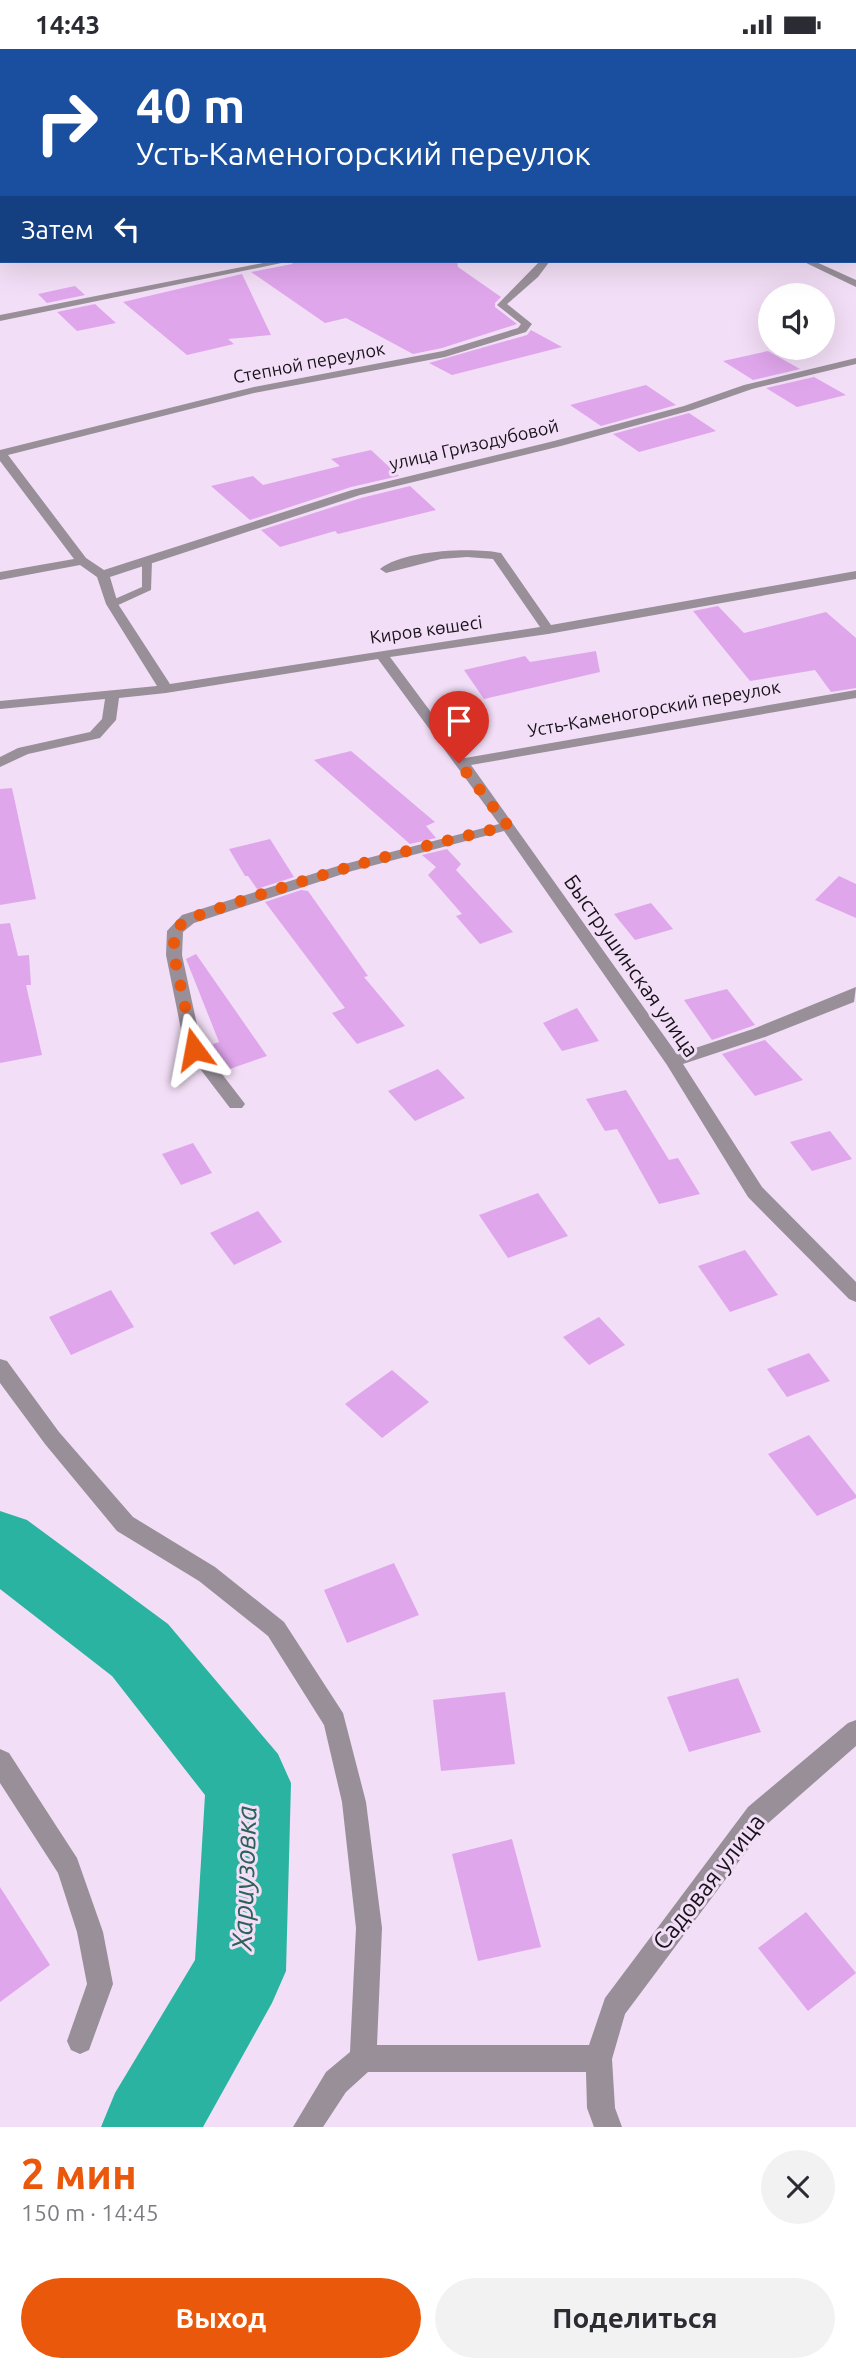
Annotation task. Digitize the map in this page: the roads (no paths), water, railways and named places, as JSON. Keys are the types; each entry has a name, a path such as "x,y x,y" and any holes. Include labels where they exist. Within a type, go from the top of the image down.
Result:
{"street":[{"path":"0,318 276,263"},
{"name":"Степной переулок","path":"0,454 254,390 445,353 522,330 527,324 502,305 505,298 526,284 541,270 544,263"},
{"path":"811,263 856,284"},
{"name":"улица Гризодубовой","path":"103,575 356,492 557,444 688,408 748,387 856,361"},
{"path":"0,454 82,561 103,575 111,604 166,689"},
{"path":"386,569 439,554 469,551 497,557 548,630"},
{"path":"0,576 82,561"},
{"name":"Киров көшесі","path":"0,705 166,689 548,630 856,575"},
{"name":"Быструшинская улица","path":"381,654 508,826 673,1062 755,1192 856,1294"},
{"name":"Усть-Каменогорский переулок","path":"459,763 856,694"},
{"path":"0,763 23,751 95,735 109,720 112,695"},
{"path":"236,1104 194,1049 174,955 174,930 188,919 293,882 416,847 508,826"},
{"path":"673,1062 759,1033 848,998 856,992"},
{"path":"0,1367 52,1438 125,1524 208,1574 276,1629 335,1721 354,1802 369,1928 363,2058"},
{"name":"Садовая улица","path":"608,2127 601,2108 599,2059 614,2007 757,1816 856,1731"},
{"path":"0,1761 68,1867 90,1931 100,1984 80,2041"},
{"path":"307,2127 336,2082 363,2058 599,2059"}],"lane":[{"path":"111,604 147,588 147,561"}],"waterway":[{"name":"Хариузовка","path":"0,1544 140,1650 248,1783 240,1971 149,2127"}]}
